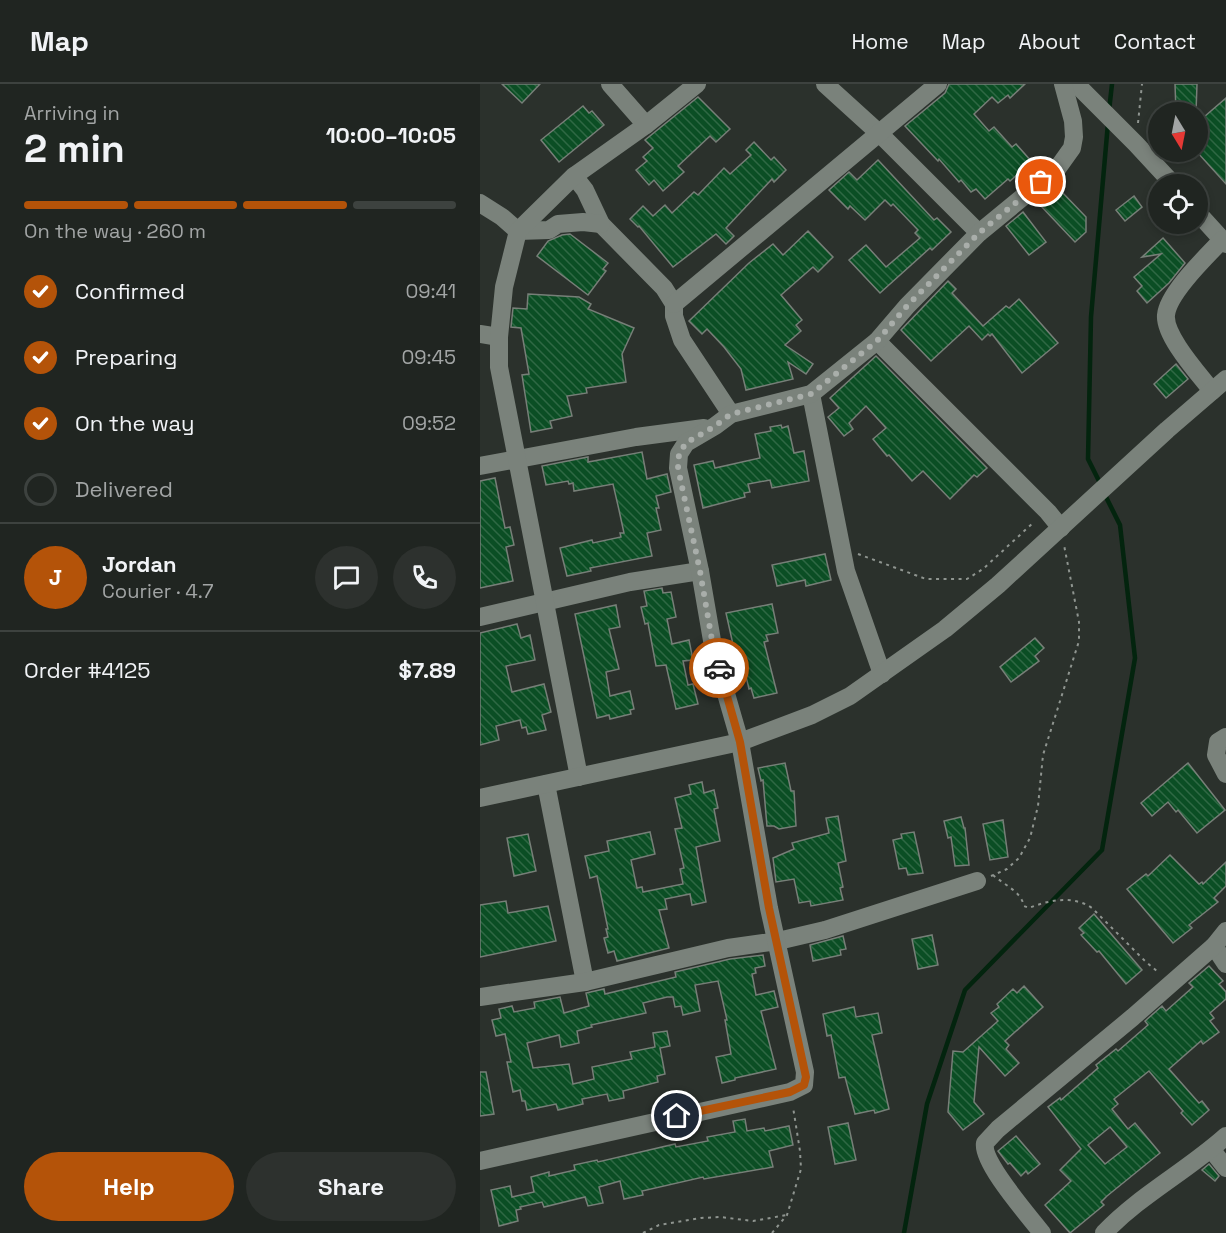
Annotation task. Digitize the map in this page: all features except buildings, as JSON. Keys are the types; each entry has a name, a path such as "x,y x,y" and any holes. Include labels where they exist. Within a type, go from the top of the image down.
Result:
{"street":[{"path":"610,84 646,125"},
{"path":"579,777 499,367 499,337 504,287 518,231 574,176 646,125 697,84"},
{"path":"825,84 880,134 979,233"},
{"path":"674,304 938,84"},
{"path":"1072,85 1119,127 1164,174"},
{"path":"480,1161 790,1092 804,1085 806,1077 769,908 740,742 714,652 700,571 678,468 679,454 686,443 731,414 811,394 877,341 907,306 979,233 1057,169 1067,157 1072,148 1074,132 1072,85"},
{"path":"574,176 585,190 601,224 664,288 674,304 675,322 682,340 731,414"},
{"path":"480,203 518,231 549,230 558,224 601,224"},
{"path":"1208,224 1224,242 1188,277 1169,306 1166,315 1172,335 1212,391"},
{"path":"480,333 499,337"},
{"path":"877,341 1048,512 1060,528"},
{"path":"480,798 740,742 812,716 850,696 945,629 998,585 1226,378"},
{"path":"811,394 841,549 854,597 882,674"},
{"path":"480,466 636,437 715,426"},
{"path":"480,617 630,582 700,571"},
{"path":"1226,737 1218,742 1216,755 1226,774"},
{"path":"546,784 585,982"},
{"path":"480,997 585,982 728,948 778,941 825,930 985,878"},
{"path":"1042,1233 994,1170 986,1157 985,1143 998,1129 1172,983 1214,946 1226,931"},
{"path":"1214,946 1226,964"},
{"path":"1104,1233 1145,1196 1226,1136"},
{"path":"1211,1149 1226,1168"}],"path":[{"path":"1136,144 1142,84"},
{"path":"841,549 927,579 964,579 977,574 1017,536 1048,512"},
{"path":"985,878 1007,869 1020,858 1030,838 1038,806 1043,755 1079,641 1079,622 1060,528"},
{"path":"985,878 1019,894 1024,906 1029,908 1057,900 1083,902 1092,908 1145,961 1172,983"},
{"path":"772,1233 787,1215 801,1169 798,1135 790,1092"},
{"path":"643,1233 658,1225 701,1218 758,1220 787,1215"}],"waterway":[{"path":"1109,111 1112,84"},
{"path":"1101,485 1088,459 1091,317 1108,123"},
{"path":"904,1233 927,1104 965,990 1102,850 1135,658 1120,525 1104,493"}],"way so far":[{"path":"719,668 678,468 679,454 686,443 731,414 811,394 877,341 907,306 979,233 1041,182"}],"route":[{"path":"677,1116 790,1092 804,1085 806,1077 769,908 740,742 719,668"}]}
